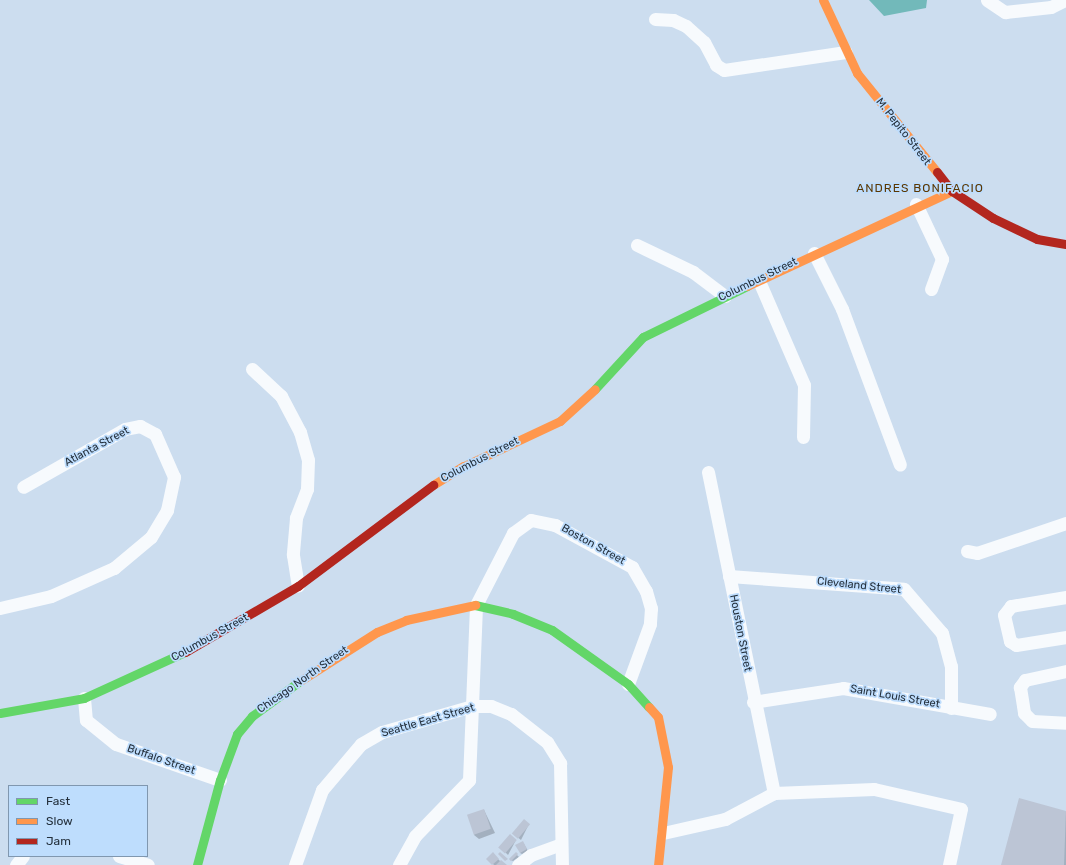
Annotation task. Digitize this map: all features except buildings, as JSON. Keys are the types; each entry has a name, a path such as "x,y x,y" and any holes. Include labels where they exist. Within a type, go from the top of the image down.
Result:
{"street":[{"name":"M. Pepito Street","path":"824,0 846,52 898,127 952,191 992,218 1030,236 1050,244 1066,244"},
{"path":"987,0 1005,12 1051,7 1065,0"},
{"path":"655,19 673,20 686,26 704,42 716,65 724,70 846,52"},
{"name":"Columbus Street","path":"0,713 84,698 148,672 298,586 412,498 464,466 560,421 608,377 643,337 916,204 952,191"},
{"path":"916,204 942,256 931,289"},
{"path":"637,244 693,272 725,296"},
{"path":"814,253 842,309 900,465"},
{"path":"758,281 804,385 803,437"},
{"path":"252,369 281,396 300,432 308,460 307,489 296,518 292,555 298,586"},
{"name":"Atlanta Street","path":"0,608 52,596 114,568 151,536 167,510 174,477 154,434 140,426 125,429 23,487"},
{"name":"Houston Street","path":"708,472 753,702 774,792"},
{"name":"Boston Street","path":"476,605 513,533 531,520 562,528 632,567 646,591 651,608 650,624 628,684"},
{"path":"967,551 977,553 1066,523"},
{"name":"Cleveland Street","path":"729,576 904,589 942,633 951,666 952,708"},
{"path":"1066,597 1011,606 1004,616 1010,641 1016,645 1066,637"},
{"path":"399,865 415,836 469,780 476,605"},
{"name":"Chicago North Street","path":"197,865 220,780 237,734 252,716 334,656 406,620 476,605 513,614 552,630 628,684 658,717 665,740 668,767 663,833 658,865"},
{"path":"1066,671 1025,680 1020,687 1024,713 1032,721 1066,723"},
{"name":"Saint Louis Street","path":"753,702 843,688 990,714"},
{"name":"Buffalo Street","path":"84,698 86,720 116,744 220,780"},
{"name":"Seattle East Street","path":"295,865 322,790 361,744 382,732 472,706 491,706 511,714 547,742 560,763 562,780 559,844 562,865"},
{"path":"663,833 725,819 774,792 874,789 961,809 949,865"},
{"path":"518,865 531,855 559,844"},
{"path":"16,865 22,857"},
{"path":"122,857 148,865"}],"shaded area":[{"path":"869,0 927,0 926,8 884,16"}],"traffic: fast":[{"path":"595,389 643,337 747,286"},
{"path":"475,605 513,614 552,630 628,684 649,707"},
{"path":"0,713 84,698 185,652"},
{"path":"197,865 220,780 237,734 252,716 300,681"}],"traffic: slow":[{"path":"823,0 857,73 937,172"},
{"path":"747,286 952,191"},
{"path":"433,485 464,466 560,421 595,389"},
{"path":"300,681 377,632 406,620 475,605"},
{"path":"649,707 658,717 668,767 658,865"}],"traffic: jam":[{"path":"937,172 952,191 993,218 1037,239 1066,244"},
{"path":"185,652 298,586 433,485"}],"district":[{"name":"ANDRES BONIFACIO","path":"920,189"}]}
